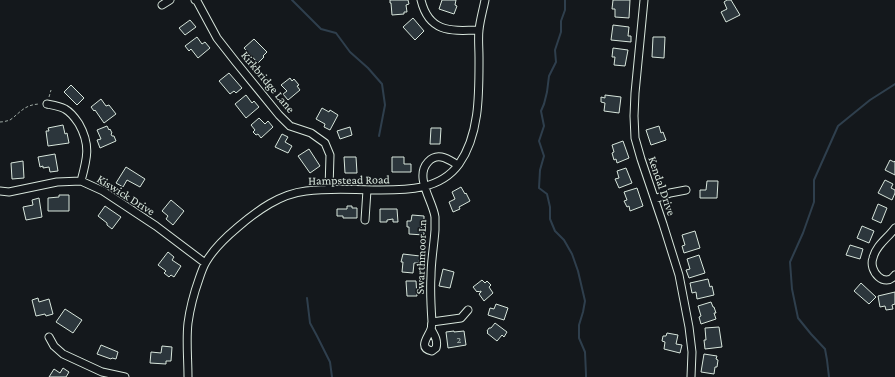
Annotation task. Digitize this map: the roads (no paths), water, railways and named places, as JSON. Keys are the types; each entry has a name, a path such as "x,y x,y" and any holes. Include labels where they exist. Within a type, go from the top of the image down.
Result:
{"street":[{"path":"162,5 170,0"},
{"name":"Kirkbridge Lane","path":"195,0 197,1 217,38 279,115 290,126 311,133 325,143 330,155 329,189"},
{"path":"421,0 424,10 429,18 445,29 457,31 479,30"},
{"name":"Hampstead Road","path":"188,377 188,323 194,295 205,263 221,242 254,213 282,197 306,191 329,189 404,190 425,186 440,181 454,171 458,166 471,142 474,129 479,89 479,30 485,0"},
{"name":"Kendal Drive","path":"644,0 635,93 635,138 679,275 689,326 692,352 691,377"},
{"path":"47,104 64,108 74,115 84,133 87,147 87,159 81,181"},
{"name":"Swarthmoor Ln","path":"458,166 446,158 438,156 428,162 424,168 423,175 425,186 435,217 431,276 431,326 461,318 468,310"},
{"name":"Kiswick Drive","path":"0,191 8,192 57,182 81,181 104,191 156,226 205,263"},
{"path":"365,220 367,190"},
{"path":"655,199 670,193 686,190"},
{"path":"895,228 882,242 872,258 874,272 878,277 883,280 888,280 893,278 895,275"},
{"path":"49,337 54,346 63,354 102,372 125,377"}],"waterway":[{"path":"292,0 321,29 336,33 350,52 368,68 382,84 385,105 379,136"},
{"path":"565,0 565,10 561,21 561,32 555,50 556,62 549,76 547,92 541,111 544,126 539,141 544,156 540,170 539,188 547,194 550,207 550,219 555,231 564,240 572,254 578,271 585,301 579,325 579,338 585,352 586,377"},
{"path":"829,377 825,349 798,318 792,289 790,262 803,233 814,202 814,180 838,126 870,100 895,84"},
{"path":"307,298 310,323 330,362 332,377"}]}
